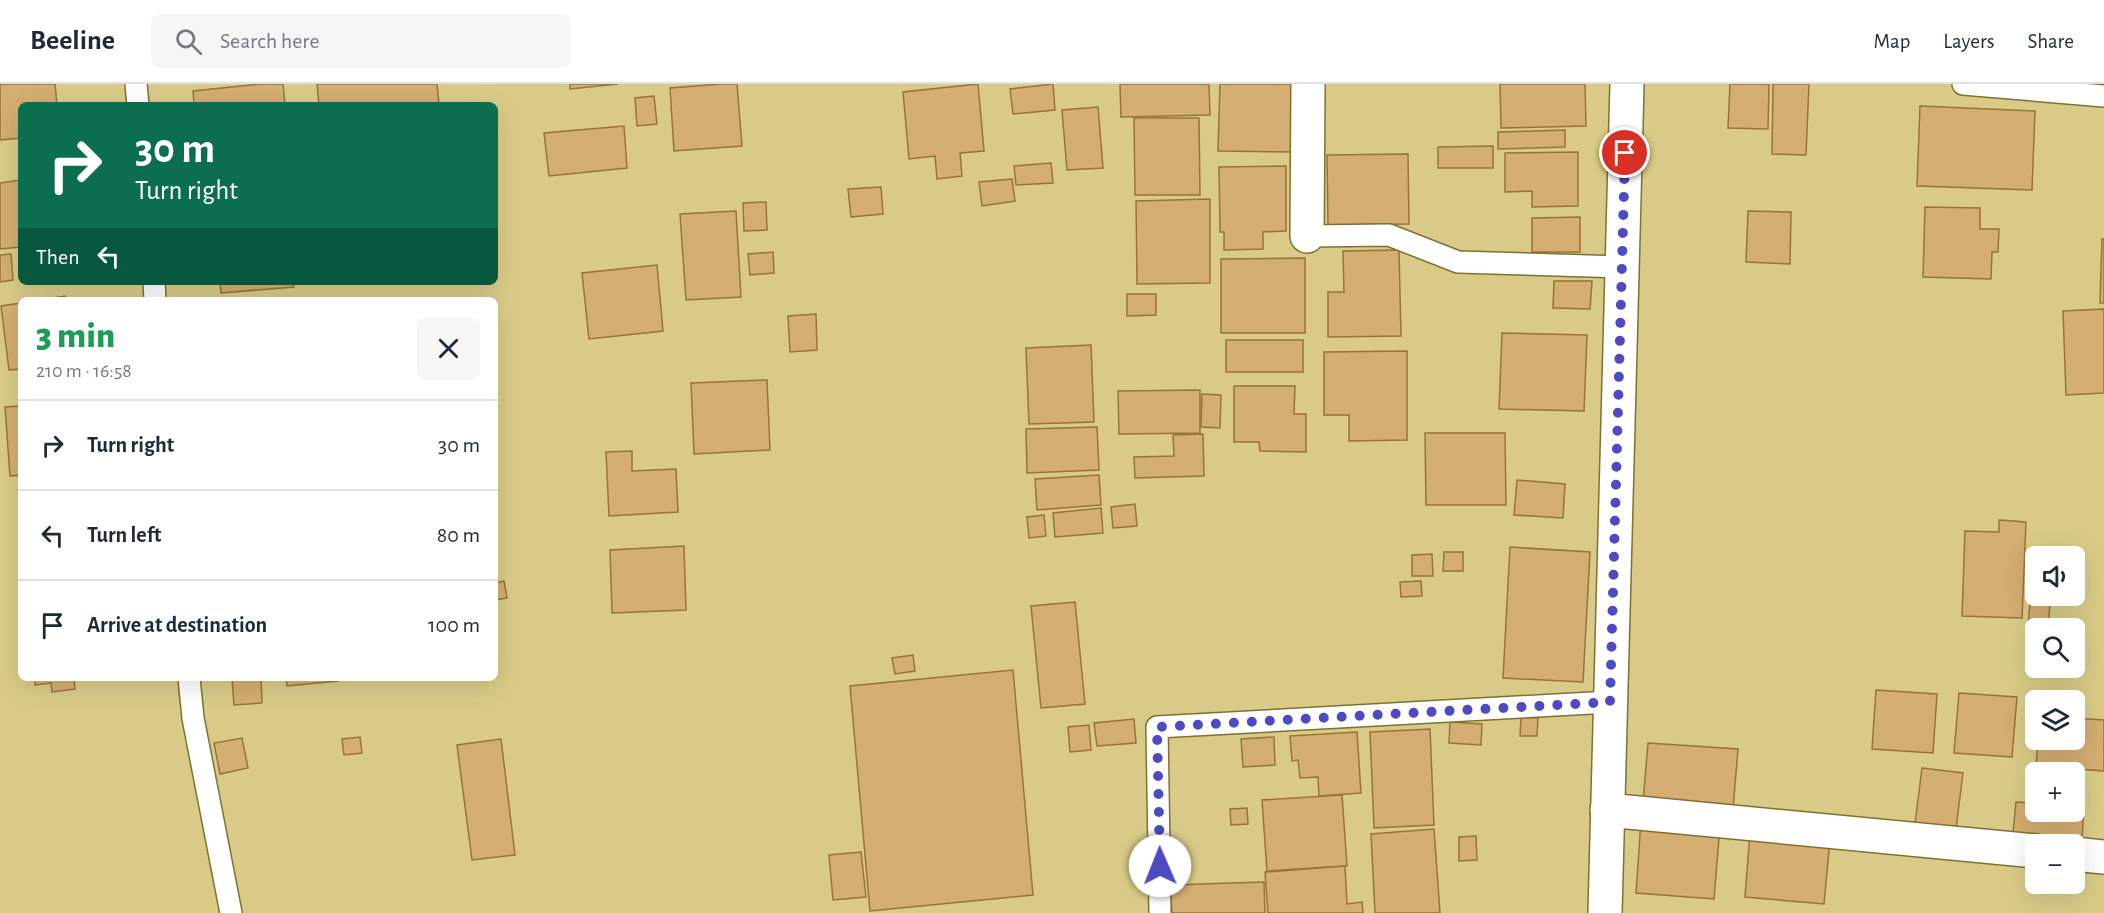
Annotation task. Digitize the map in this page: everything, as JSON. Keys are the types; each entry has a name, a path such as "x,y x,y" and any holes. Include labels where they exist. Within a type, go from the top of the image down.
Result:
{"street":[{"path":"1307,236 1308,84"},
{"path":"1605,913 1627,84"},
{"path":"1607,810 2025,850"},
{"path":"2085,855 2104,857"}],"lane":[{"path":"136,84 138,102"},
{"path":"1963,84 2104,96"},
{"path":"1307,236 1389,235 1458,262 1623,267"},
{"path":"189,681 193,718 231,913"},
{"path":"1160,913 1157,727 1610,702"}],"building":[{"path":"0,84 55,84 57,102 18,102 18,138 0,140"},
{"path":"283,84 285,102 194,102 193,91"},
{"path":"317,84 437,84 439,102 319,102"},
{"path":"570,84 618,84 570,89"},
{"path":"737,84 742,146 674,151 670,88"},
{"path":"978,84 984,151 960,153 962,176 937,179 935,156 909,159 903,92"},
{"path":"1053,84 1055,110 1013,114 1010,89"},
{"path":"1120,84 1209,84 1210,115 1121,117"},
{"path":"1220,84 1296,84 1295,152 1218,151"},
{"path":"1500,84 1585,84 1586,126 1501,128"},
{"path":"1730,84 1769,84 1768,129 1728,128"},
{"path":"1773,84 1809,84 1806,155 1772,154"},
{"path":"654,96 657,124 637,126 635,98"},
{"path":"1920,106 2035,111 2032,190 1917,186"},
{"path":"1098,107 1103,168 1067,170 1062,110"},
{"path":"1134,118 1199,118 1200,195 1135,195"},
{"path":"624,126 627,168 549,176 544,133"},
{"path":"1565,130 1565,147 1498,149 1498,132"},
{"path":"1493,146 1493,168 1438,168 1438,147"},
{"path":"1578,152 1578,206 1532,207 1532,191 1505,192 1505,153"},
{"path":"1408,154 1409,224 1328,225 1327,155"},
{"path":"1051,163 1053,183 1016,185 1014,166"},
{"path":"1286,166 1286,231 1263,232 1263,249 1224,250 1224,232 1220,232 1219,167"},
{"path":"1012,179 1015,201 982,206 979,182"},
{"path":"18,180 18,247 0,249 0,183"},
{"path":"881,187 883,214 851,217 848,189"},
{"path":"1210,199 1210,283 1137,284 1136,201"},
{"path":"766,202 767,230 744,231 743,203"},
{"path":"1925,207 1980,208 1980,229 1999,229 1998,252 1992,252 1991,279 1923,277"},
{"path":"736,211 741,297 686,300 680,214"},
{"path":"1748,211 1791,212 1790,264 1746,262"},
{"path":"1580,217 1580,252 1532,252 1532,218"},
{"path":"2102,239 2104,239 2104,303 2100,303"},
{"path":"1399,250 1401,336 1328,337 1328,292 1344,292 1343,251"},
{"path":"773,252 774,273 750,275 748,254"},
{"path":"11,254 13,280 0,282 0,255"},
{"path":"1305,258 1305,333 1221,333 1221,259"},
{"path":"657,265 663,331 589,339 582,273"},
{"path":"1554,281 1592,281 1590,309 1553,308"},
{"path":"220,285 294,285 294,287 221,293"},
{"path":"1127,294 1156,294 1156,315 1127,316"},
{"path":"18,303 18,369 9,370 1,306"},
{"path":"2104,309 2104,393 2066,395 2063,311"},
{"path":"816,314 817,350 790,352 788,316"},
{"path":"1502,333 1587,335 1584,411 1499,409"},
{"path":"1226,340 1303,340 1303,372 1226,372"},
{"path":"1091,345 1094,422 1029,424 1026,348"},
{"path":"1407,351 1407,440 1349,441 1349,415 1324,415 1324,352"},
{"path":"767,380 770,450 694,454 691,383"},
{"path":"1234,386 1295,386 1294,414 1306,414 1306,452 1260,451 1259,442 1234,442"},
{"path":"1200,390 1200,433 1119,434 1118,391"},
{"path":"1202,394 1221,395 1220,428 1201,427"},
{"path":"18,406 18,475 10,476 5,407"},
{"path":"1097,427 1099,470 1027,473 1026,429"},
{"path":"1425,433 1505,433 1506,505 1426,505"},
{"path":"1203,434 1204,476 1135,478 1134,457 1174,456 1173,435"},
{"path":"632,451 632,471 676,469 678,512 609,516 606,452"},
{"path":"1099,475 1101,505 1037,510 1035,479"},
{"path":"1517,480 1565,484 1563,518 1514,515"},
{"path":"1135,504 1137,526 1113,528 1111,507"},
{"path":"1101,508 1103,533 1055,537 1053,513"},
{"path":"1044,515 1046,536 1029,538 1027,517"},
{"path":"1999,520 2026,522 2022,618 1962,616 1965,531 1999,532"},
{"path":"684,546 686,610 612,613 610,550"},
{"path":"1510,547 1590,552 1583,682 1503,678"},
{"path":"1444,552 1463,552 1463,571 1443,571"},
{"path":"1432,554 1433,576 1412,576 1412,555"},
{"path":"504,581 507,598 498,600 498,582"},
{"path":"1421,581 1422,596 1401,597 1400,582"},
{"path":"1075,602 1085,704 1041,708 1031,606"},
{"path":"2030,606 2050,606 2049,618 2029,618"},
{"path":"913,655 915,671 895,674 892,658"},
{"path":"1013,670 1033,895 870,911 850,686"},
{"path":"35,681 74,681 75,689 52,692 51,683 35,685"},
{"path":"232,681 261,681 262,703 234,705"},
{"path":"286,681 338,681 287,686"},
{"path":"1876,690 1937,694 1933,753 1872,749"},
{"path":"1959,693 2017,697 2012,757 1954,753"},
{"path":"1521,717 1538,718 1537,736 1520,736"},
{"path":"1134,719 1136,743 1097,746 1094,723"},
{"path":"2085,719 2104,720 2104,771 2085,770 2085,762 2036,762 2037,750 2085,750"},
{"path":"1450,722 1482,724 1481,745 1449,743"},
{"path":"1089,725 1091,750 1070,752 1068,727"},
{"path":"1430,729 1434,825 1374,828 1370,732"},
{"path":"1357,732 1361,793 1319,796 1318,777 1300,778 1298,760 1292,761 1290,736"},
{"path":"360,737 362,753 344,755 342,739"},
{"path":"1274,737 1275,765 1243,767 1241,739"},
{"path":"242,738 248,768 220,774 214,743"},
{"path":"501,739 515,855 472,860 457,745"},
{"path":"1648,743 1738,749 1733,809 1643,802"},
{"path":"1922,768 1963,773 1955,836 1914,831"},
{"path":"1342,795 1347,866 1267,871 1262,800"},
{"path":"2016,802 2025,802 2025,822 2083,822 2082,834 2013,833"},
{"path":"1247,808 1248,824 1231,825 1230,809"},
{"path":"1641,820 1720,826 1714,899 1636,893"},
{"path":"1434,829 1440,913 1375,913 1371,834"},
{"path":"1750,833 1830,840 1824,904 1745,897"},
{"path":"1476,836 1477,860 1459,861 1459,837"},
{"path":"861,852 866,897 833,900 829,855"},
{"path":"1345,866 1347,904 1362,902 1363,913 1268,913 1265,872"},
{"path":"1264,882 1265,913 1172,913 1170,885"}],"route":[{"path":"1160,866 1157,727 1610,702 1625,153"}]}
